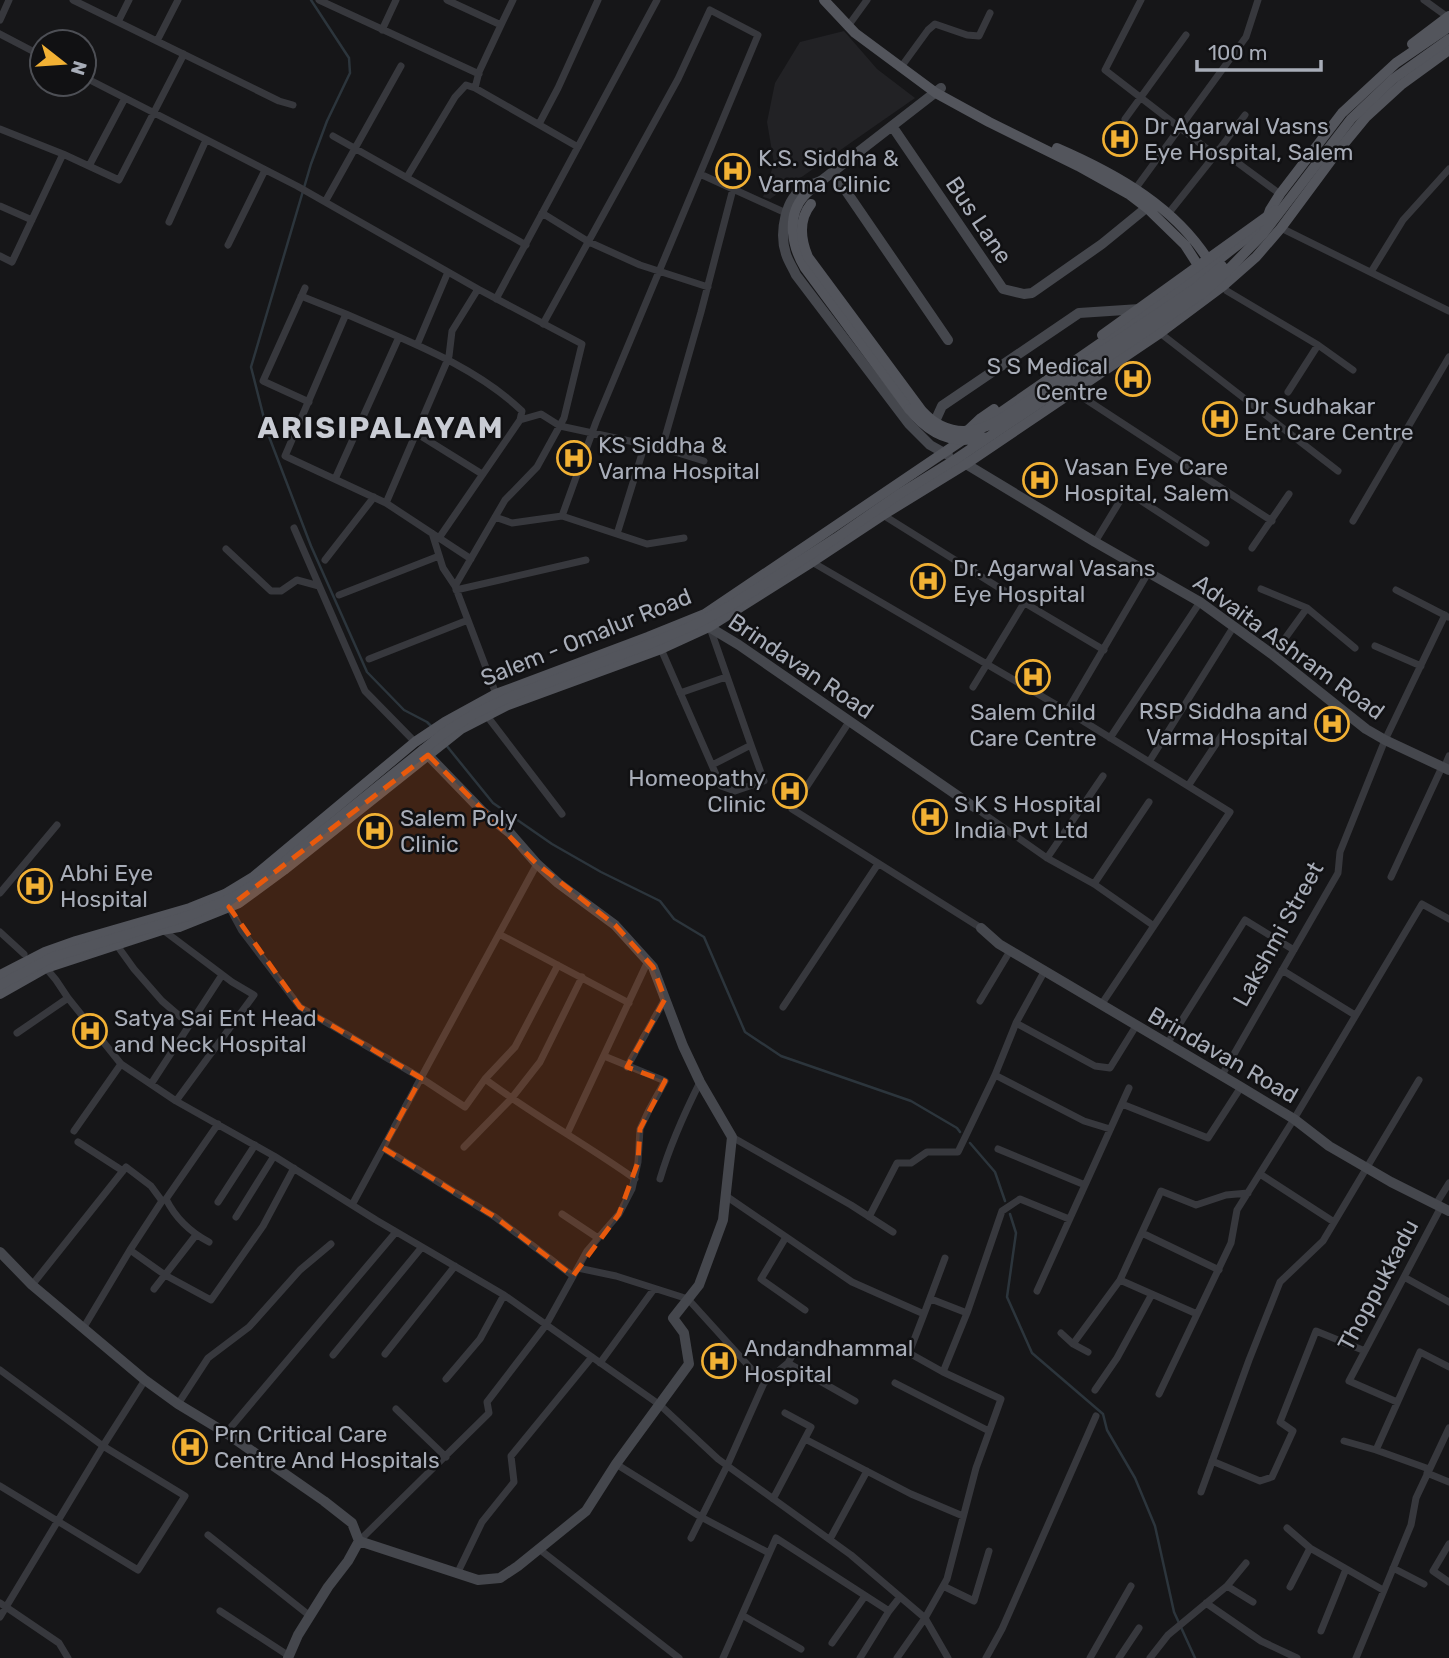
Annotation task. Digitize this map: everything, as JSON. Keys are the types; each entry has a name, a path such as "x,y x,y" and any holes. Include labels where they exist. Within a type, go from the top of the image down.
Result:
{"main road":[{"path":"824,0 855,33 938,91 1120,179 1133,192 1168,214 1194,240 1207,269 1213,294"},
{"path":"832,0 868,37 938,91"},
{"path":"941,454 1207,269 1258,229 1280,194 1342,113 1381,76 1449,22"},
{"path":"1381,76 1392,61 1449,22"},
{"path":"807,200 802,232 805,248 814,265 922,411 942,426 963,431 987,426 1193,290 1258,232 1322,146 1368,92 1449,22"},
{"path":"0,985 53,957 191,915 234,897 267,876 443,733 476,713 510,697 692,626 730,606 836,538 1186,305 1216,282 1276,218 1351,119 1393,79 1449,39"},
{"path":"0,993 46,968 162,929 179,927 239,903 461,729 508,705 661,649 709,627 966,464 1160,333 1223,286 1256,257 1281,228 1338,151 1385,96 1449,48"},
{"path":"1377,106 1449,48"},
{"path":"821,181 817,195 796,211 794,244 800,260 914,415 927,428 946,438 960,440 975,439 998,431"},
{"path":"1150,204 1223,286"},
{"path":"941,454 981,418 1213,257 1276,210"},
{"name":"Salem - Omalur Road","path":"253,877 415,742 434,730 496,694 705,614 941,454"},
{"path":"0,966 72,935 175,906 253,877"},
{"path":"0,975 45,952 76,941 191,908 225,894 253,877"}],"street":[{"path":"0,20 9,0"},
{"path":"73,0 279,101 293,105"},
{"path":"118,22 129,0"},
{"path":"157,41 178,0"},
{"path":"318,0 479,74"},
{"path":"382,30 396,0"},
{"path":"447,0 501,26"},
{"path":"475,88 513,0"},
{"path":"539,124 598,0"},
{"path":"496,299 657,0"},
{"path":"852,22 867,0"},
{"path":"1141,0 1105,70 1179,128 1280,194"},
{"path":"1133,192 1246,37 1258,0"},
{"path":"1424,0 1436,3 1449,22"},
{"path":"544,324 678,79 710,10 758,35 592,433 562,516"},
{"path":"904,63 935,24 967,35 979,36 989,13"},
{"path":"0,34 28,49"},
{"path":"1125,119 1186,35"},
{"path":"0,129 119,180 184,54"},
{"path":"324,202 401,66"},
{"path":"98,85 304,190 447,272 582,344 565,418 537,467 505,500 455,588"},
{"path":"407,177 455,97 466,85 578,146"},
{"path":"938,91 821,181 804,187 793,197 786,213 783,234 785,253 796,275 909,424 941,454"},
{"path":"89,166 125,99"},
{"path":"1168,214 1245,115"},
{"name":"Bus Lane","path":"892,125 1003,289 1032,293 1101,244 1150,204"},
{"path":"333,136 526,245"},
{"path":"169,222 206,140"},
{"path":"0,256 12,262 62,154"},
{"path":"1371,272 1403,220 1449,169"},
{"path":"228,245 265,170"},
{"path":"833,172 948,340"},
{"path":"700,174 786,213"},
{"path":"662,448 733,189"},
{"path":"0,206 32,220"},
{"path":"542,213 589,243 640,265 708,287"},
{"path":"1281,228 1448,309"},
{"path":"417,345 447,272"},
{"path":"1223,286 1353,370"},
{"path":"305,288 263,381 309,402"},
{"path":"386,503 448,359 452,331 478,289"},
{"path":"301,296 448,359 509,399 522,411 520,420 436,535 443,568 455,588 496,694"},
{"path":"930,445 932,428 942,406 1061,324 1079,313 1151,308"},
{"path":"346,314 285,456 386,503 471,559"},
{"path":"1160,333 1338,471"},
{"path":"335,479 399,337"},
{"path":"1288,392 1318,345"},
{"path":"1353,522 1449,357"},
{"path":"1073,391 1272,521"},
{"path":"520,420 541,414 560,426 662,448 704,461"},
{"path":"416,433 482,474"},
{"path":"617,534 645,444"},
{"name":"Advaita Ashram Road","path":"941,454 966,464 1094,542 1200,602 1273,655 1366,729 1445,768"},
{"path":"1094,542 1126,491 1206,543"},
{"path":"1252,548 1289,494"},
{"path":"325,560 374,497"},
{"path":"883,515 1104,650"},
{"path":"495,517 512,523 562,516 647,544 684,538"},
{"path":"294,528 365,691 483,812 510,833 537,864 615,925 653,967 700,1082 732,1137 893,1233"},
{"path":"226,549 271,592 281,591 297,580 319,586"},
{"path":"339,595 439,556"},
{"path":"455,588 586,560"},
{"path":"812,562 1067,711 1230,812 1101,1005"},
{"path":"1067,711 1148,573"},
{"path":"1261,589 1307,608 1355,648"},
{"path":"1396,590 1447,616"},
{"path":"1110,738 1200,602"},
{"path":"973,687 1024,603"},
{"path":"1273,655 1307,608"},
{"path":"661,649 721,786 735,791 764,781 705,614"},
{"name":"Lakshmi Street","path":"1222,1075 1338,873 1340,852 1385,740 1447,616"},
{"path":"369,659 468,620"},
{"path":"1149,762 1234,626"},
{"name":"Brindavan Road","path":"709,627 974,807"},
{"path":"1375,646 1421,666"},
{"path":"680,693 726,677"},
{"path":"486,716 562,814"},
{"path":"849,722 792,809 981,928"},
{"path":"1188,786 1224,732"},
{"path":"712,765 751,746"},
{"path":"1391,877 1449,756"},
{"path":"1047,858 1103,776"},
{"path":"1094,884 1149,802"},
{"path":"974,807 1047,858 1094,884 1154,926"},
{"path":"0,893 57,825"},
{"path":"352,1205 537,864"},
{"path":"783,1007 878,864"},
{"path":"1159,1394 1231,1243 1237,1210 1422,904 1449,919"},
{"path":"229,907 242,931 300,1007 465,1107 485,1079 515,1047 558,965"},
{"path":"1167,1044 1245,920 1294,950"},
{"name":"Brindavan Road","path":"981,928 999,944 1044,972 1294,1119 1329,1146 1442,1207"},
{"path":"162,929 222,975 254,995 176,1101"},
{"path":"0,932 24,954"},
{"path":"499,934 629,1003"},
{"path":"116,944 162,1001 190,1025"},
{"path":"980,1001 1010,951"},
{"path":"567,1134 648,961"},
{"path":"46,968 121,1064 176,1101 274,1156 504,1296 660,1405 718,1459 851,1555 925,1618 947,1658"},
{"path":"1282,971 1355,1015"},
{"path":"869,1217 897,1163 911,1163 927,1152 958,1152 995,1075 1016,1023 1044,972"},
{"path":"151,1084 222,975"},
{"path":"464,1147 511,1099 540,1062 582,978"},
{"path":"17,1033 68,998"},
{"path":"627,1067 665,999"},
{"path":"1016,1023 1095,1066 1110,1068 1136,1026"},
{"path":"220,1611 289,1657 298,1635 359,1541 489,1413 487,1402 546,1325 587,1251 619,1214 632,1189 638,1162 640,1129 666,1081 604,1056"},
{"path":"74,1131 121,1064"},
{"path":"995,1075 1084,1121 1110,1129"},
{"path":"485,1079 511,1099 635,1179"},
{"path":"1201,1492 1280,1282 1323,1241 1419,1080"},
{"path":"660,1179 667,1153 700,1082"},
{"path":"1122,1104 1208,1138 1241,1087"},
{"path":"1037,1291 1129,1088"},
{"path":"84,1327 130,1250 218,1124"},
{"path":"359,1541 478,1580 500,1578 586,1511 616,1464 689,1364 684,1333 673,1318 698,1285 723,1220 732,1137"},
{"path":"78,1142 123,1171"},
{"path":"218,1202 255,1145"},
{"path":"383,1148 495,1217 573,1276"},
{"path":"998,1149 1085,1185"},
{"path":"236,1217 274,1156"},
{"path":"32,1285 126,1167 151,1186 174,1215 195,1235 209,1242"},
{"path":"130,1250 165,1275 211,1300 263,1226 293,1168"},
{"path":"1260,1174 1334,1222"},
{"name":"Thoppukkadu","path":"1397,1402 1349,1381 1442,1207 1449,1182"},
{"path":"1073,1344 1121,1280 1161,1191 1196,1205 1226,1195 1248,1193"},
{"path":"726,1196 852,1282 924,1314"},
{"path":"943,1371 967,1313 1002,1211 1020,1199 1069,1219"},
{"path":"562,1214 598,1238"},
{"path":"226,1433 396,1232"},
{"path":"1142,1233 1219,1269"},
{"path":"154,1289 195,1235"},
{"path":"786,1237 761,1279 805,1310"},
{"path":"178,1404 208,1358 249,1327 300,1270 331,1244"},
{"path":"333,1355 422,1247"},
{"path":"0,1252 32,1285 145,1380 226,1433 352,1523 359,1541"},
{"path":"897,1658 925,1618 947,1579 976,1468 1001,1399 909,1353 945,1258"},
{"path":"385,1354 455,1266"},
{"path":"578,1268 616,1276 688,1299 764,1383"},
{"path":"1404,1278 1449,1302"},
{"path":"1121,1280 1197,1314"},
{"path":"600,1363 653,1289"},
{"path":"1095,1390 1117,1358 1152,1294"},
{"path":"446,1379 480,1339 504,1296"},
{"path":"931,1299 967,1313"},
{"path":"1212,1461 1260,1481 1272,1477 1293,1432 1280,1422 1315,1331 1365,1351"},
{"path":"1062,1333 1073,1344 1088,1352"},
{"path":"691,1538 764,1383 788,1363 798,1345"},
{"path":"1376,1450 1420,1352 1449,1367"},
{"path":"457,1574 482,1522 514,1482 511,1456 592,1357"},
{"path":"788,1363 855,1401"},
{"path":"0,1370 103,1446 184,1496 138,1570 58,1520 2,1490"},
{"path":"0,1617 3,1605 145,1380"},
{"path":"895,1383 989,1431"},
{"path":"396,1409 446,1457"},
{"path":"774,1499 811,1427 785,1413"},
{"path":"986,1658 1002,1629 1096,1416"},
{"path":"1356,1658 1411,1525 1416,1498 1449,1428"},
{"path":"805,1439 911,1494 963,1516"},
{"path":"1344,1441 1376,1450 1449,1482"},
{"path":"616,1464 701,1517 769,1553"},
{"path":"830,1539 867,1471"},
{"path":"1287,1528 1310,1548 1383,1590"},
{"path":"208,1535 310,1616"},
{"path":"723,1658 776,1538 889,1611"},
{"path":"1449,1544 1433,1572 1449,1582"},
{"path":"1290,1587 1310,1548"},
{"path":"539,1549 679,1658"},
{"path":"943,1586 974,1601 989,1550"},
{"path":"1150,1658 1167,1635 1227,1586 1246,1563"},
{"path":"1393,1568 1424,1584"},
{"path":"1321,1631 1346,1569"},
{"path":"1090,1658 1131,1586"},
{"path":"1227,1586 1253,1601"},
{"path":"831,1643 865,1596"},
{"path":"860,1658 900,1597"},
{"path":"1206,1603 1261,1641 1297,1658"},
{"path":"3,1605 59,1643 68,1658"},
{"path":"742,1615 801,1649"},
{"path":"1119,1658 1139,1628"}],"highlighted area":[{"path":"428,755 537,864 615,925 653,967 665,999 627,1067 665,1081 640,1129 638,1162 619,1214 573,1276 495,1217 383,1148 421,1078 300,1007 229,907"}],"shaded area":[{"path":"844,31 877,69 915,98 770,199 763,197 774,163 767,122 775,83 800,42"}],"waterway":[{"path":"311,0 349,58 350,73 327,121 311,164 251,367 268,434 311,546 367,672 404,710 431,726"},
{"path":"446,745 493,803 552,844 660,901 674,919 704,937 745,1032 781,1056 911,1101 960,1132"},
{"path":"970,1143 995,1172 1005,1201"},
{"path":"1010,1214 1016,1233 1007,1297 1032,1353 1103,1414 1107,1430 1135,1478 1155,1526 1174,1612 1195,1658"}],"place":[{"name":"Dr Agarwal Vasns Eye Hospital, Salem","path":"1120,139"},
{"name":"K.S. Siddha & Varma Clinic","path":"733,171"},
{"name":"S S Medical Centre","path":"1133,379"},
{"name":"Dr Sudhakar Ent Care Centre","path":"1220,419"},
{"name":"KS Siddha & Varma Hospital","path":"574,458"},
{"name":"Vasan Eye Care Hospital, Salem","path":"1040,480"},
{"name":"Dr. Agarwal Vasans Eye Hospital","path":"928,581"},
{"name":"Salem Child Care Centre","path":"1033,677"},
{"name":"RSP Siddha and Varma Hospital","path":"1332,724"},
{"name":"Homeopathy Clinic","path":"790,791"},
{"name":"S K S Hospital India Pvt Ltd","path":"930,817"},
{"name":"Salem Poly Clinic","path":"375,831"},
{"name":"Abhi Eye Hospital","path":"35,886"},
{"name":"Satya Sai Ent Head and Neck Hospital","path":"90,1031"},
{"name":"Andandhammal Hospital","path":"719,1361"},
{"name":"Prn Critical Care Centre And Hospitals","path":"190,1447"}],"district":[{"name":"ARISIPALAYAM","path":"381,428"}]}
